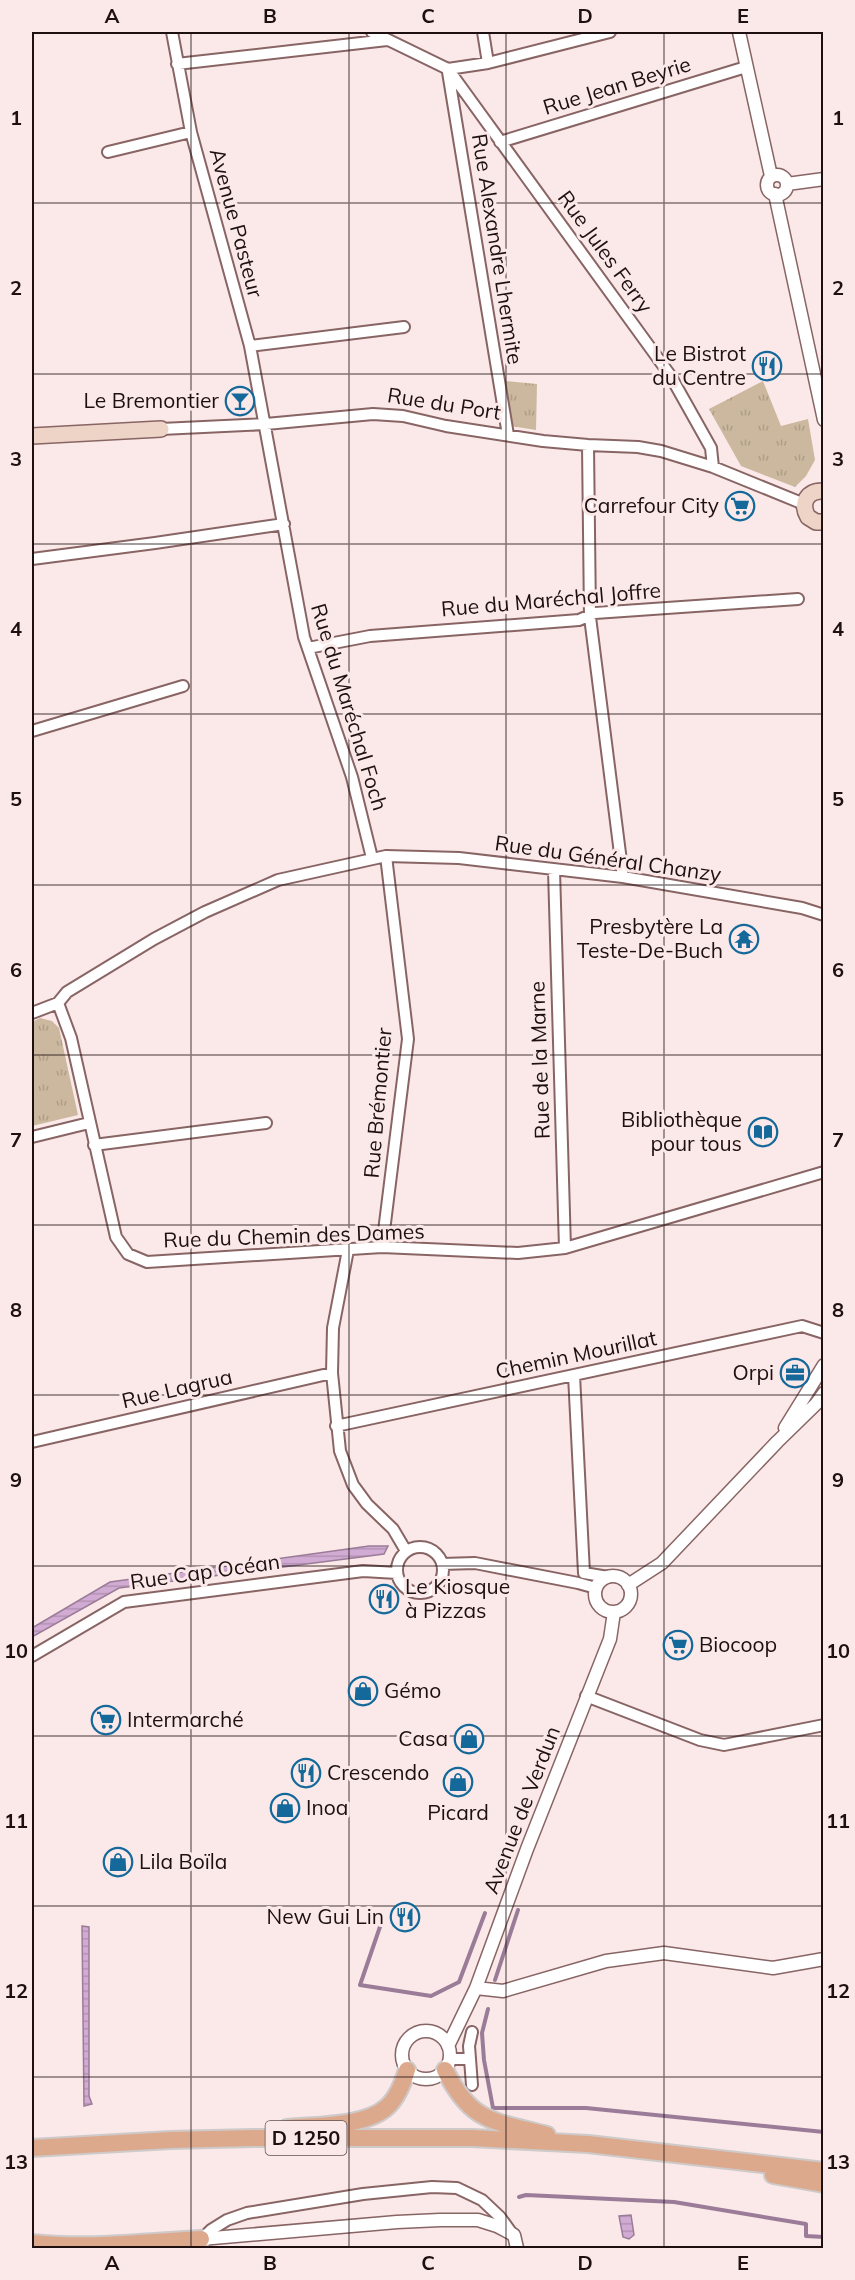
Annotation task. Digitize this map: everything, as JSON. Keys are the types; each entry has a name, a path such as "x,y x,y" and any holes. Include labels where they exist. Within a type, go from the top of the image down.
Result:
{"main road":[{"name":"Rue du Port","path":"32,436 161,429"},
{"path":"822,523 808,517 804,504 810,494 824,491"},
{"path":"447,2064 456,2091 473,2111 486,2118 580,2144"},
{"path":"170,2139 357,2121 372,2116 387,2107 401,2087 407,2070"},
{"name":"D 1250","path":"32,2148 170,2139 449,2138 580,2144 824,2171"},
{"name":"D 1250","path":"703,2158 737,2168 824,2184"},
{"path":"32,2243 197,2244"}],"street":[{"name":"Avenue Pasteur","path":"172,32 191,132 250,346 266,424"},
{"path":"372,32 448,69 488,63 610,32"},
{"path":"483,32 488,63"},
{"path":"739,32 771,176 767,186 775,195 824,420"},
{"path":"177,64 387,40"},
{"name":"Rue Jean Beyrie","path":"500,142 746,67"},
{"name":"Rue Jules Ferry","path":"448,69 670,375 711,448 713,467"},
{"name":"Rue Alexandre Lhermite","path":"448,69 508,435"},
{"path":"108,152 191,132"},
{"path":"771,176 780,175 787,184"},
{"path":"787,184 824,179"},
{"path":"775,195 784,191 787,184"},
{"path":"250,346 404,327"},
{"name":"Rue du Port","path":"161,429 266,424 374,414 403,416 446,426 508,435 662,451 713,467 804,504"},
{"name":"Rue du Maréchal Foch","path":"266,424 304,638 352,777 372,858"},
{"path":"588,445 590,617 623,877"},
{"path":"32,559 284,524"},
{"name":"Rue du Maréchal Joffre","path":"308,648 370,636 579,620 595,614 798,600"},
{"path":"32,731 183,686"},
{"name":"Rue du Général Chanzy","path":"32,1013 58,1003 68,992 153,939 205,912 278,880 386,856 459,858 623,877 802,908 824,915"},
{"name":"Rue Brémontier","path":"382,1247 408,1040 386,856"},
{"name":"Rue de la Marne","path":"554,870 564,1248"},
{"name":"Rue du Chemin des Dames","path":"58,1003 71,1038 116,1237 128,1254 147,1262 382,1247 518,1253 564,1248 824,1172"},
{"path":"32,1137 89,1123"},
{"path":"94,1145 266,1123"},
{"path":"348,1250 333,1328 332,1373 336,1426 345,1466 353,1485 367,1504 393,1529 406,1551"},
{"name":"Chemin Mourillat","path":"336,1426 802,1326 824,1333"},
{"path":"777,1442 824,1365"},
{"name":"Rue Lagrua","path":"32,1442 332,1373"},
{"path":"574,1375 584,1573 620,1578 628,1585 629,1602 620,1611 603,1609 598,1605 596,1588 598,1583 608,1577"},
{"path":"628,1585 662,1563 824,1394"},
{"path":"421,1547 436,1553 442,1564 441,1579 433,1589 421,1593 410,1591 401,1583 397,1573 400,1558 406,1551 421,1547"},
{"path":"442,1564 475,1563 596,1588"},
{"name":"Rue Cap Océan","path":"32,1656 124,1602 363,1571 397,1573"},
{"name":"Avenue de Verdun","path":"448,2046 476,1988 586,1696 610,1639 614,1612"},
{"path":"586,1696 700,1740 724,1745 824,1725"},
{"path":"476,1988 503,1991 606,1961 664,1953 773,1968 824,1959"},
{"path":"434,2032 448,2046 447,2064 436,2077 426,2079 416,2077 407,2070 402,2058 404,2045 419,2032 434,2032 460,2020"},
{"path":"471,2032 469,2046 472,2085"},
{"path":"447,2064 470,2059"},
{"path":"197,2244 227,2220 247,2213 363,2194 439,2187 457,2188 482,2200 500,2217 514,2235 518,2248"},
{"path":"197,2244 397,2222 440,2220 478,2220 514,2235"}],"green space":[{"path":"506,381 537,384 536,430 511,426"},
{"path":"763,381 781,426 808,419 815,460 806,476 795,487 741,466 709,409"},
{"path":"40,1018 52,1021 59,1028 78,1115 32,1126 32,1022"}],"shaded area":[{"path":"369,1546 388,1546 384,1554 119,1588 32,1637 32,1628 110,1582"},
{"path":"82,1926 89,1927 89,2096 92,2104 84,2106"},
{"path":"631,2215 634,2235 629,2239 623,2237 619,2216"}],"waterway":[{"path":"495,1980 518,1910"},
{"path":"383,1918 360,1985 431,1996 459,1982 485,1913"},
{"path":"488,2009 482,2033 484,2060 493,2108 586,2108 824,2132"},
{"path":"519,2197 526,2195 674,2202 806,2224 806,2236 824,2237"}],"place":[{"name":"Le Bistrot du Centre","path":"767,366"},
{"name":"Le Bremontier","path":"240,401"},
{"name":"Carrefour City","path":"740,506"},
{"name":"Presbytère La Teste-De-Buch","path":"744,939"},
{"name":"Bibliothèque pour tous","path":"763,1132"},
{"name":"Orpi","path":"795,1373"},
{"name":"Le Kiosque à Pizzas","path":"384,1599"},
{"name":"Biocoop","path":"678,1645"},
{"name":"Gémo","path":"363,1691"},
{"name":"Intermarché","path":"106,1720"},
{"name":"Casa","path":"469,1739"},
{"name":"Crescendo","path":"306,1773"},
{"name":"Picard","path":"458,1782"},
{"name":"Inoa","path":"285,1808"},
{"name":"Lila Boïla","path":"118,1862"},
{"name":"New Gui Lin","path":"405,1917"}]}
